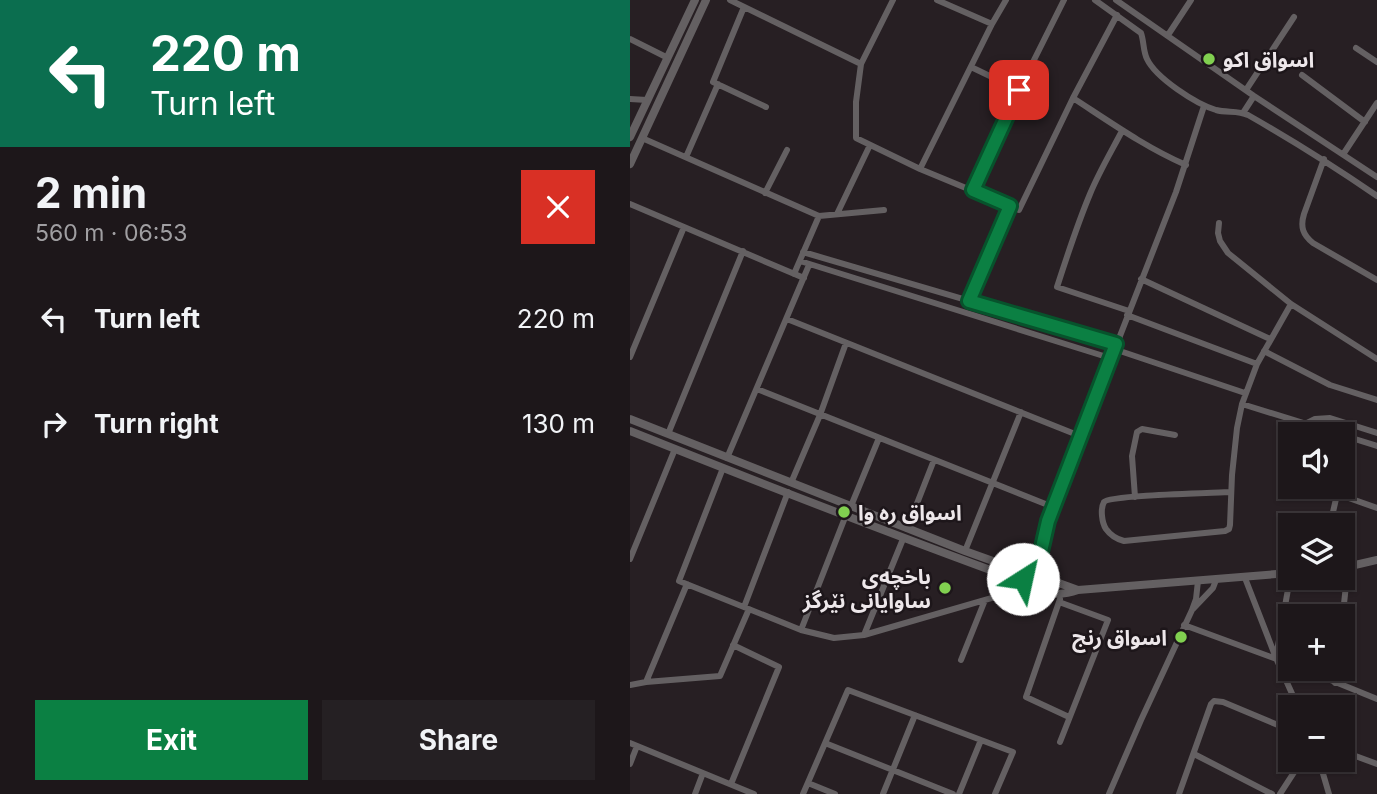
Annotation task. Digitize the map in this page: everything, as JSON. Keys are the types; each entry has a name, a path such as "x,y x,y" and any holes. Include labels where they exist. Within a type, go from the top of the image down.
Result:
{"street":[{"path":"630,137 695,0"},
{"path":"630,164 706,0"},
{"path":"730,0 861,64"},
{"path":"893,0 861,64 856,102 856,138 920,169 1019,210 1073,97 1117,15"},
{"path":"937,0 992,24"},
{"path":"920,169 1006,0"},
{"path":"973,190 1064,0"},
{"path":"1095,0 1137,29 1143,37 1147,58 1152,67 1187,96 1217,110 1244,113 1324,159 1377,196"},
{"path":"1116,0 1377,177"},
{"path":"1168,35 1191,0"},
{"path":"744,7 713,82 766,107"},
{"path":"1246,90 1294,16"},
{"path":"1143,37 1153,25"},
{"path":"630,39 668,58"},
{"path":"1356,48 1377,62"},
{"path":"971,67 1019,90"},
{"path":"1302,75 1365,122"},
{"path":"686,157 718,84"},
{"path":"1244,113 1254,96"},
{"path":"1073,97 1122,131 1186,165"},
{"path":"630,99 647,100"},
{"path":"1344,153 1377,103"},
{"path":"1037,569 1053,507 1186,165 1204,106"},
{"path":"1369,115 1377,120"},
{"path":"1122,131 1090,194 1070,244 1057,287 1257,364"},
{"path":"642,138 819,216 884,210"},
{"path":"837,214 870,145"},
{"path":"765,192 787,150"},
{"path":"1324,159 1301,222 1302,230 1313,243 1377,279"},
{"path":"630,204 804,278"},
{"path":"969,301 1010,206"},
{"path":"794,274 819,216"},
{"path":"1219,223 1218,233 1223,247 1291,304 1377,359"},
{"path":"630,357 684,227"},
{"path":"668,434 743,251"},
{"path":"803,252 1115,347 1245,393"},
{"path":"800,261 1110,358"},
{"path":"727,458 810,264"},
{"path":"1142,279 1270,339"},
{"path":"1231,492 1108,500 1103,504 1103,523 1111,535 1127,541 1227,530 1230,524 1237,428 1245,393 1257,364 1291,304"},
{"path":"787,319 1080,436"},
{"path":"791,483 820,415 846,342"},
{"path":"1264,351 1330,385 1377,400"},
{"path":"757,390 1053,507"},
{"path":"1242,404 1299,422"},
{"path":"965,551 1021,412"},
{"path":"1309,422 1330,418 1345,422"},
{"path":"630,419 965,551 1025,581 1032,592 1044,586 1045,578"},
{"path":"1355,425 1376,430"},
{"path":"1135,497 1132,466 1136,432 1144,429 1175,435"},
{"path":"630,431 903,539 1025,581"},
{"path":"851,506 879,438"},
{"path":"1355,439 1377,446"},
{"path":"630,559 633,543 675,449"},
{"path":"907,529 934,460"},
{"path":"723,468 679,581 801,630 834,638 864,635 985,600 1025,581 1031,570 1037,569 1045,578 1078,590"},
{"path":"766,484 769,474"},
{"path":"630,685 720,676 788,492"},
{"path":"1355,498 1377,508"},
{"path":"801,630 846,515"},
{"path":"864,635 903,539"},
{"path":"1355,565 1377,560"},
{"path":"1069,718 1026,697 1060,598 1078,590 1278,576"},
{"path":"1245,578 1292,695"},
{"path":"1192,610 1212,590 1216,580"},
{"path":"1109,794 1192,610 1198,581"},
{"path":"646,682 687,584"},
{"path":"1040,590 1108,620 1060,742"},
{"path":"1276,659 1288,590"},
{"path":"961,660 985,600"},
{"path":"1184,625 1276,659"},
{"path":"731,785 779,667 733,645"},
{"path":"1335,682 1377,699"},
{"path":"803,794 848,690 1013,752 995,794"},
{"path":"1179,794 1214,701 1223,702 1278,725"},
{"path":"883,794 915,715"},
{"path":"958,794 981,740"},
{"path":"825,743 953,794"},
{"path":"630,764 634,744 753,794"},
{"path":"1194,754 1272,794"},
{"path":"1355,756 1377,764"},
{"path":"1280,794 1294,772"},
{"path":"1322,772 1329,794"},
{"path":"695,794 704,773"},
{"path":"808,783 835,794"}],"place":[{"name":"اسواق اكو","path":"1209,59"},
{"name":"اسواق ره وا","path":"844,512"},
{"name":"باخچەی ساوایانی نێرگز","path":"945,588"},
{"name":"اسواق رنج","path":"1181,637"}],"route":[{"path":"1019,90 973,190 1010,206 969,301 1116,344 1048,521 1037,569 1028,571 1023,579"}]}
